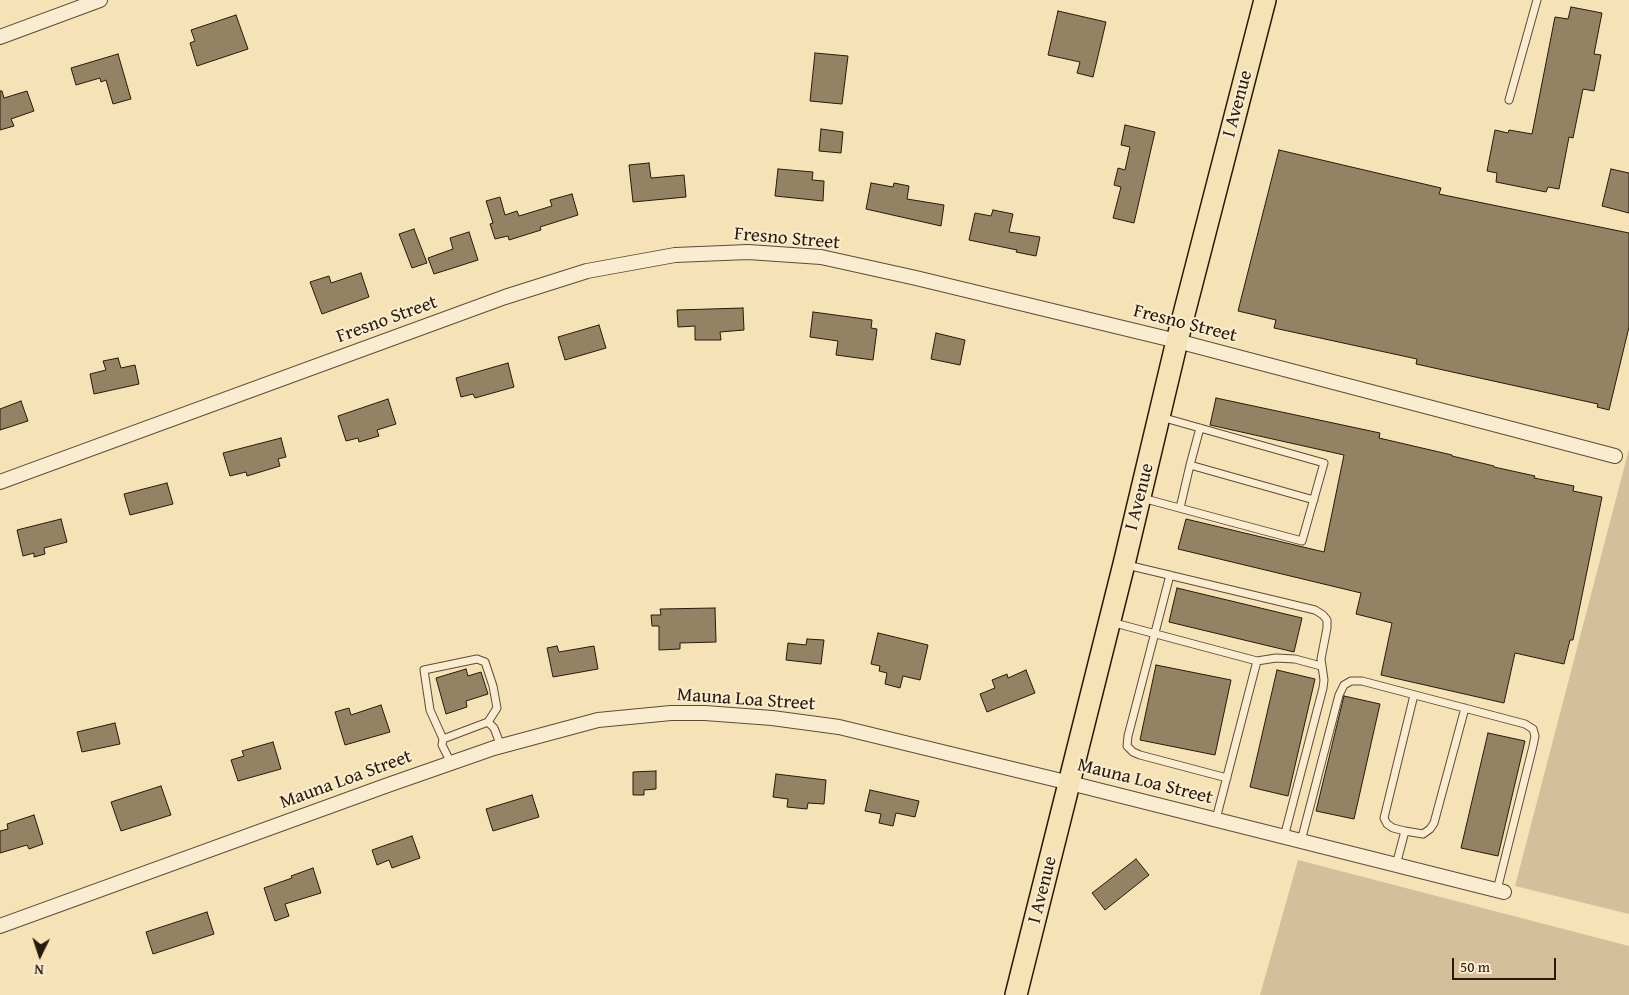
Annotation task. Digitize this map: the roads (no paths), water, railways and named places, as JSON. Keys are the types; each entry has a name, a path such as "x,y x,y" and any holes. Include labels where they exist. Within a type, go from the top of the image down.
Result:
{"main road":[{"name":"I Avenue","path":"1016,995 1110,622 1177,341 1265,0"}],"street":[{"path":"0,37 100,0"},
{"name":"Fresno Street","path":"0,482 505,297 587,271 675,256 748,252 821,257 1177,341 1615,456"},
{"name":"Mauna Loa Street","path":"0,926 501,746 598,720 671,713 705,713 772,718 840,726 1500,891"}],"lane":[{"path":"1509,100 1537,0"},
{"path":"1140,498 1302,541 1324,463 1160,417"},
{"path":"1180,508 1200,428"},
{"path":"1190,465 1314,500"},
{"path":"1124,564 1315,610 1327,620 1321,659 1324,680 1323,688 1284,836"},
{"path":"1170,575 1127,746 1133,752 1140,755 1227,778"},
{"path":"1110,622 1257,661 1276,658 1295,659 1321,666"},
{"path":"443,739 488,722 497,708 493,686 484,662 478,659 424,670 430,710 443,739 442,745 451,763"},
{"path":"1216,819 1257,661"},
{"path":"1301,841 1339,695 1344,685 1351,681 1362,681 1525,724 1533,729 1535,736 1533,746 1500,891"},
{"path":"1414,695 1384,818 1392,828 1423,834 1430,829 1434,822 1465,708"},
{"path":"488,722 494,728 501,746"},
{"path":"1396,865 1405,831"}]}
